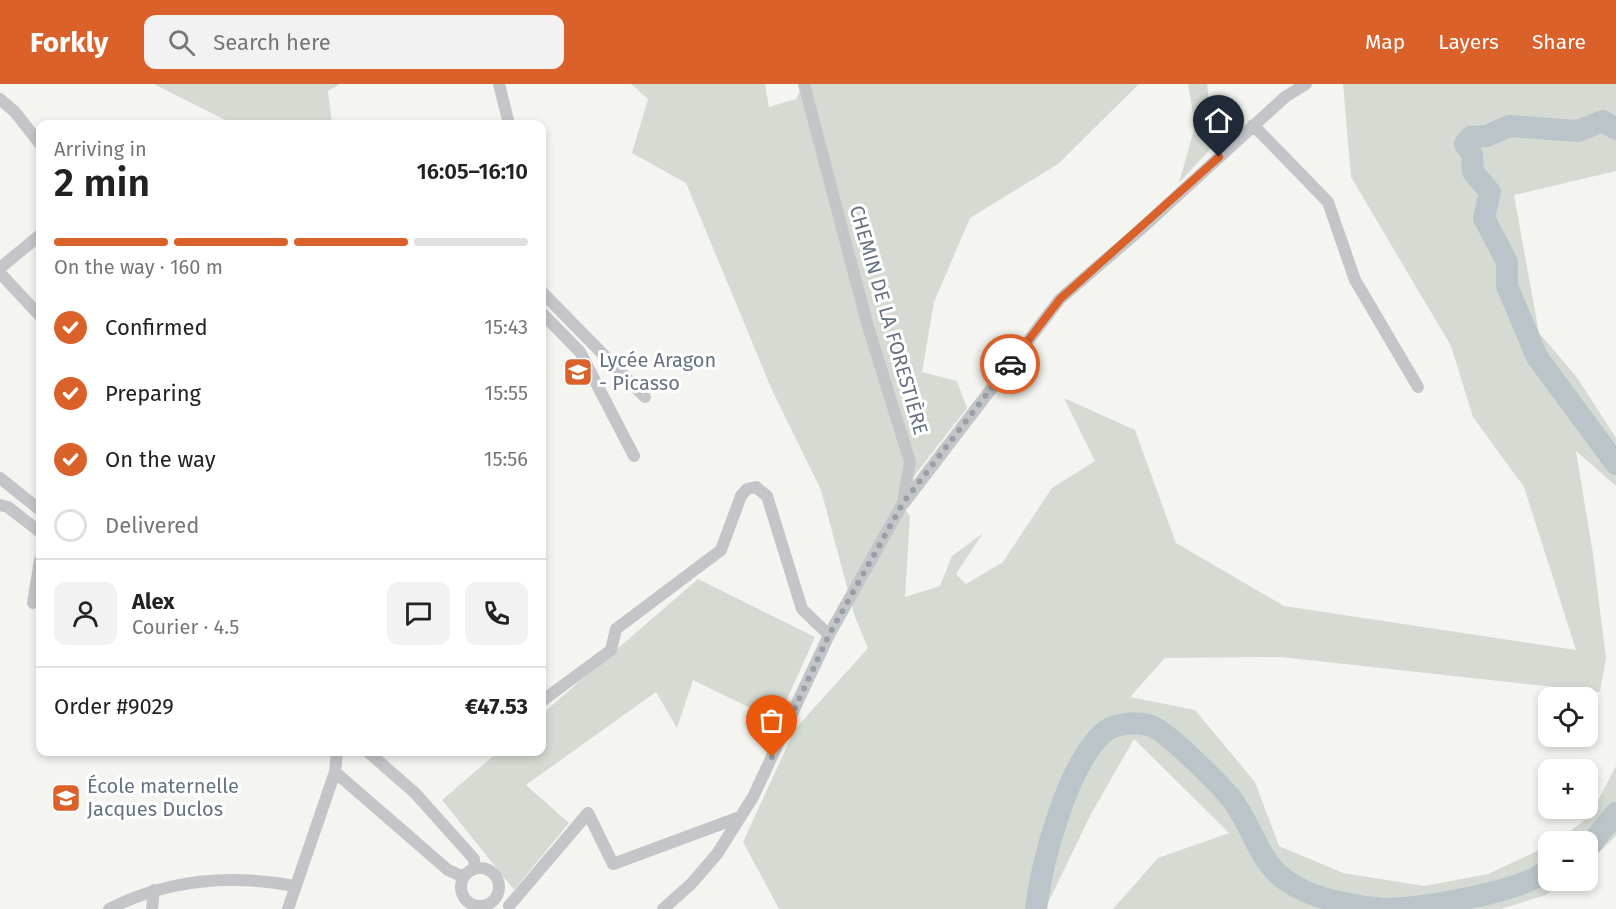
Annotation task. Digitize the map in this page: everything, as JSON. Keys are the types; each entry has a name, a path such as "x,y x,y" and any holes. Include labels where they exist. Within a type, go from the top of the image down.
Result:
{"street":[{"path":"499,84 508,120"},
{"name":"CHEMIN DE LA FORESTIÈRE","path":"663,909 691,884 717,854 753,797 829,635 903,503 910,462 867,323 804,84"},
{"path":"903,503 1060,299 1141,229 1253,125 1285,90 1306,84"},
{"path":"0,99 15,112 36,139"},
{"path":"1253,125 1328,202 1355,280 1418,387"},
{"path":"0,268 36,238"},
{"path":"0,273 36,312"},
{"path":"546,296 645,397"},
{"path":"546,317 580,352 634,456"},
{"path":"0,478 36,507"},
{"path":"546,698 611,650 616,629 721,550 741,496 747,489 756,487 767,496 802,609 829,635"},
{"path":"0,505 8,507 36,529"},
{"path":"33,603 36,585"},
{"path":"288,909 335,772 337,756"},
{"path":"373,756 415,793 474,859 476,869"},
{"path":"335,772 448,870 464,877"},
{"path":"495,900 510,908 588,813 613,864 740,818"},
{"path":"484,868 495,874 500,887 495,900 482,906 468,902 462,890 464,877 476,869 484,868"},
{"path":"110,909 154,891 200,880 262,880 295,886"},
{"path":"152,909 154,891"}],"shaded area":[{"path":"154,84 340,84 328,91 332,120 225,120"},
{"path":"631,84 765,84 769,107 796,99 803,84 1139,84 1058,164 970,218 934,302 922,372 957,381 967,408 897,498 910,516 905,597 940,586 952,556 983,533 956,574 966,584 1003,562 1052,488 1095,461 1064,398 1135,430 1176,543 1284,606 1576,650 1524,487 1473,417 1451,346 1351,177 1343,84 1616,84 1616,171 1514,195 1539,333 1576,376 1616,438 1616,486 1576,451 1593,554 1606,658 1600,692 1598,687 1554,687 1281,657 1165,658 1130,697 1195,710 1255,782 1279,846 1343,873 1424,886 1488,874 1538,851 1538,891 1551,891 1546,895 1501,909 1113,909 1158,858 1229,833 1134,739 1091,814 1045,909 779,909 743,842 795,729 868,648 855,617 821,490 772,390 686,183 632,153 648,99"},
{"path":"1188,84 1207,84 1214,145 1179,183 1195,126"},
{"path":"698,579 815,637 777,721 693,680 677,728 656,692 526,785 569,823 514,890 442,800 493,756 546,756 546,711"},
{"path":"1616,766 1616,836 1598,853 1598,831 1570,831 1586,819 1598,819 1598,801"}],"waterway":[{"path":"1616,129 1603,121 1578,131 1509,126 1487,136 1471,137 1465,144 1472,154 1473,172 1490,192 1484,218 1507,262 1507,286 1537,357 1616,464"},
{"path":"1036,909 1050,841 1058,815 1078,768 1090,748 1103,733 1113,727 1126,724 1151,726 1180,747 1231,798 1263,855 1276,872 1287,881 1312,894 1355,905 1382,909 1399,908 1468,898 1515,886 1538,876"},
{"path":"1598,835 1616,813"}],"way so far":[{"path":"772,757 829,635 903,503 1010,364"}],"place":[{"name":"Lycée Aragon - Picasso","path":"578,372"},
{"name":"École maternelle Jacques Duclos","path":"66,798"}],"route":[{"path":"1010,364 1060,299 1219,157"}]}
